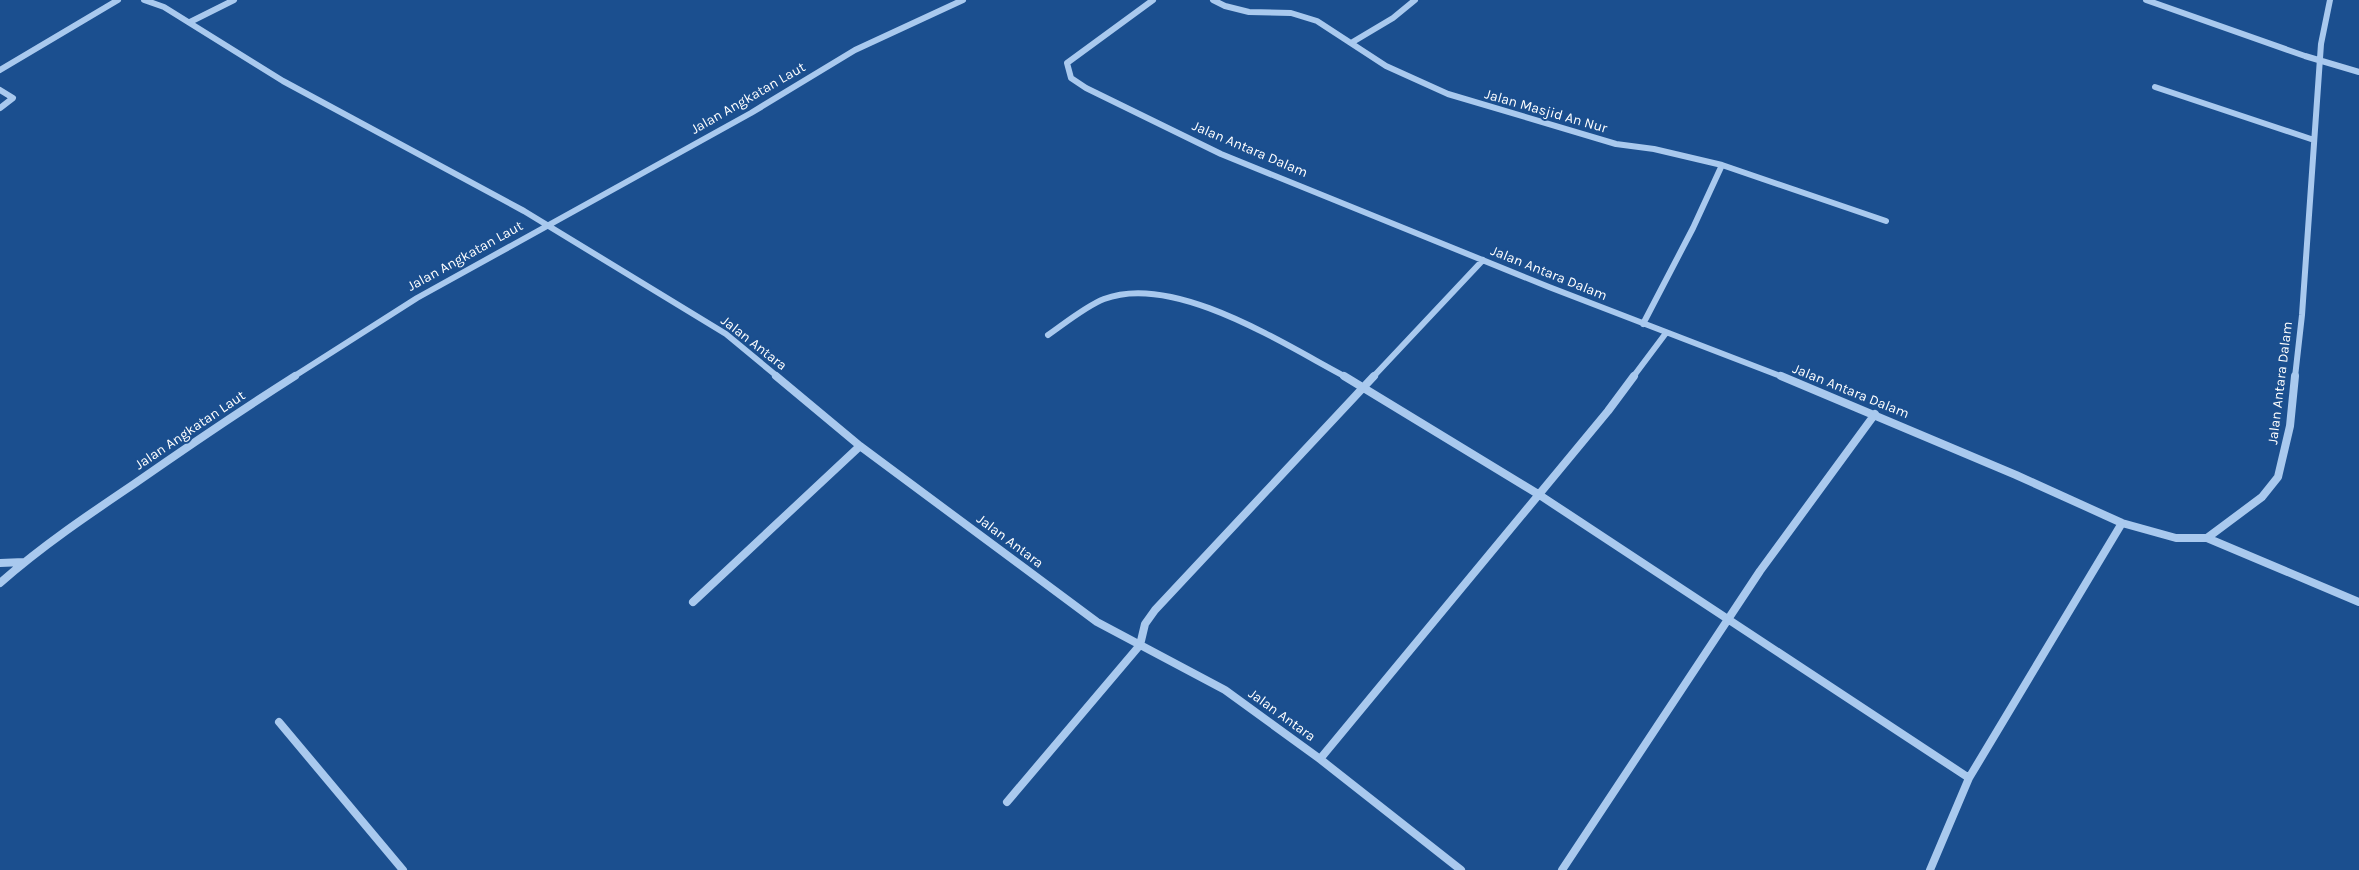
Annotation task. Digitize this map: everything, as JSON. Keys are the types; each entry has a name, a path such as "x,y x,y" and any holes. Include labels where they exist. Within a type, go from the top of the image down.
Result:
{"street":[{"path":"0,70 118,0"},
{"name":"Jalan Antara","path":"144,0 164,7 283,81 548,225 726,334 860,446 1097,622 1225,690 1320,759 1461,870"},
{"path":"190,22 234,0"},
{"name":"Jalan Angkatan Laut","path":"0,583 24,562 102,506 237,413 417,298 751,113 855,50 963,0"},
{"name":"Jalan Antara Dalam","path":"1153,0 1067,63 1071,78 1086,88 1221,154 1643,324 1875,414 2122,523 2176,538 2207,538 2262,497 2278,477 2290,426 2302,316 2321,44 2330,0"},
{"name":"Jalan Masjid An Nur","path":"1213,0 1225,6 1249,12 1291,13 1317,21 1386,66 1448,94 1616,144 1654,149 1722,165 1886,221"},
{"path":"1351,43 1393,18 1415,0"},
{"path":"2146,0 2211,21 2320,62 2359,72"},
{"path":"2155,87 2314,140"},
{"path":"0,90 13,98 0,108"},
{"path":"1643,324 1693,228 1722,165"},
{"path":"1006,802 1110,682 1140,645 1145,624 1155,610 1483,260"},
{"path":"1048,335 1103,299 1125,294 1163,295 1224,312 1364,387 1538,494 1729,618 1970,778"},
{"path":"1320,759 1608,411 1666,333"},
{"path":"1562,870 1760,571 1875,414"},
{"path":"693,602 860,446"},
{"path":"1930,870 1970,778 2122,523"},
{"path":"2207,538 2359,602"},
{"path":"0,563 24,562"},
{"path":"279,722 403,870"}]}
